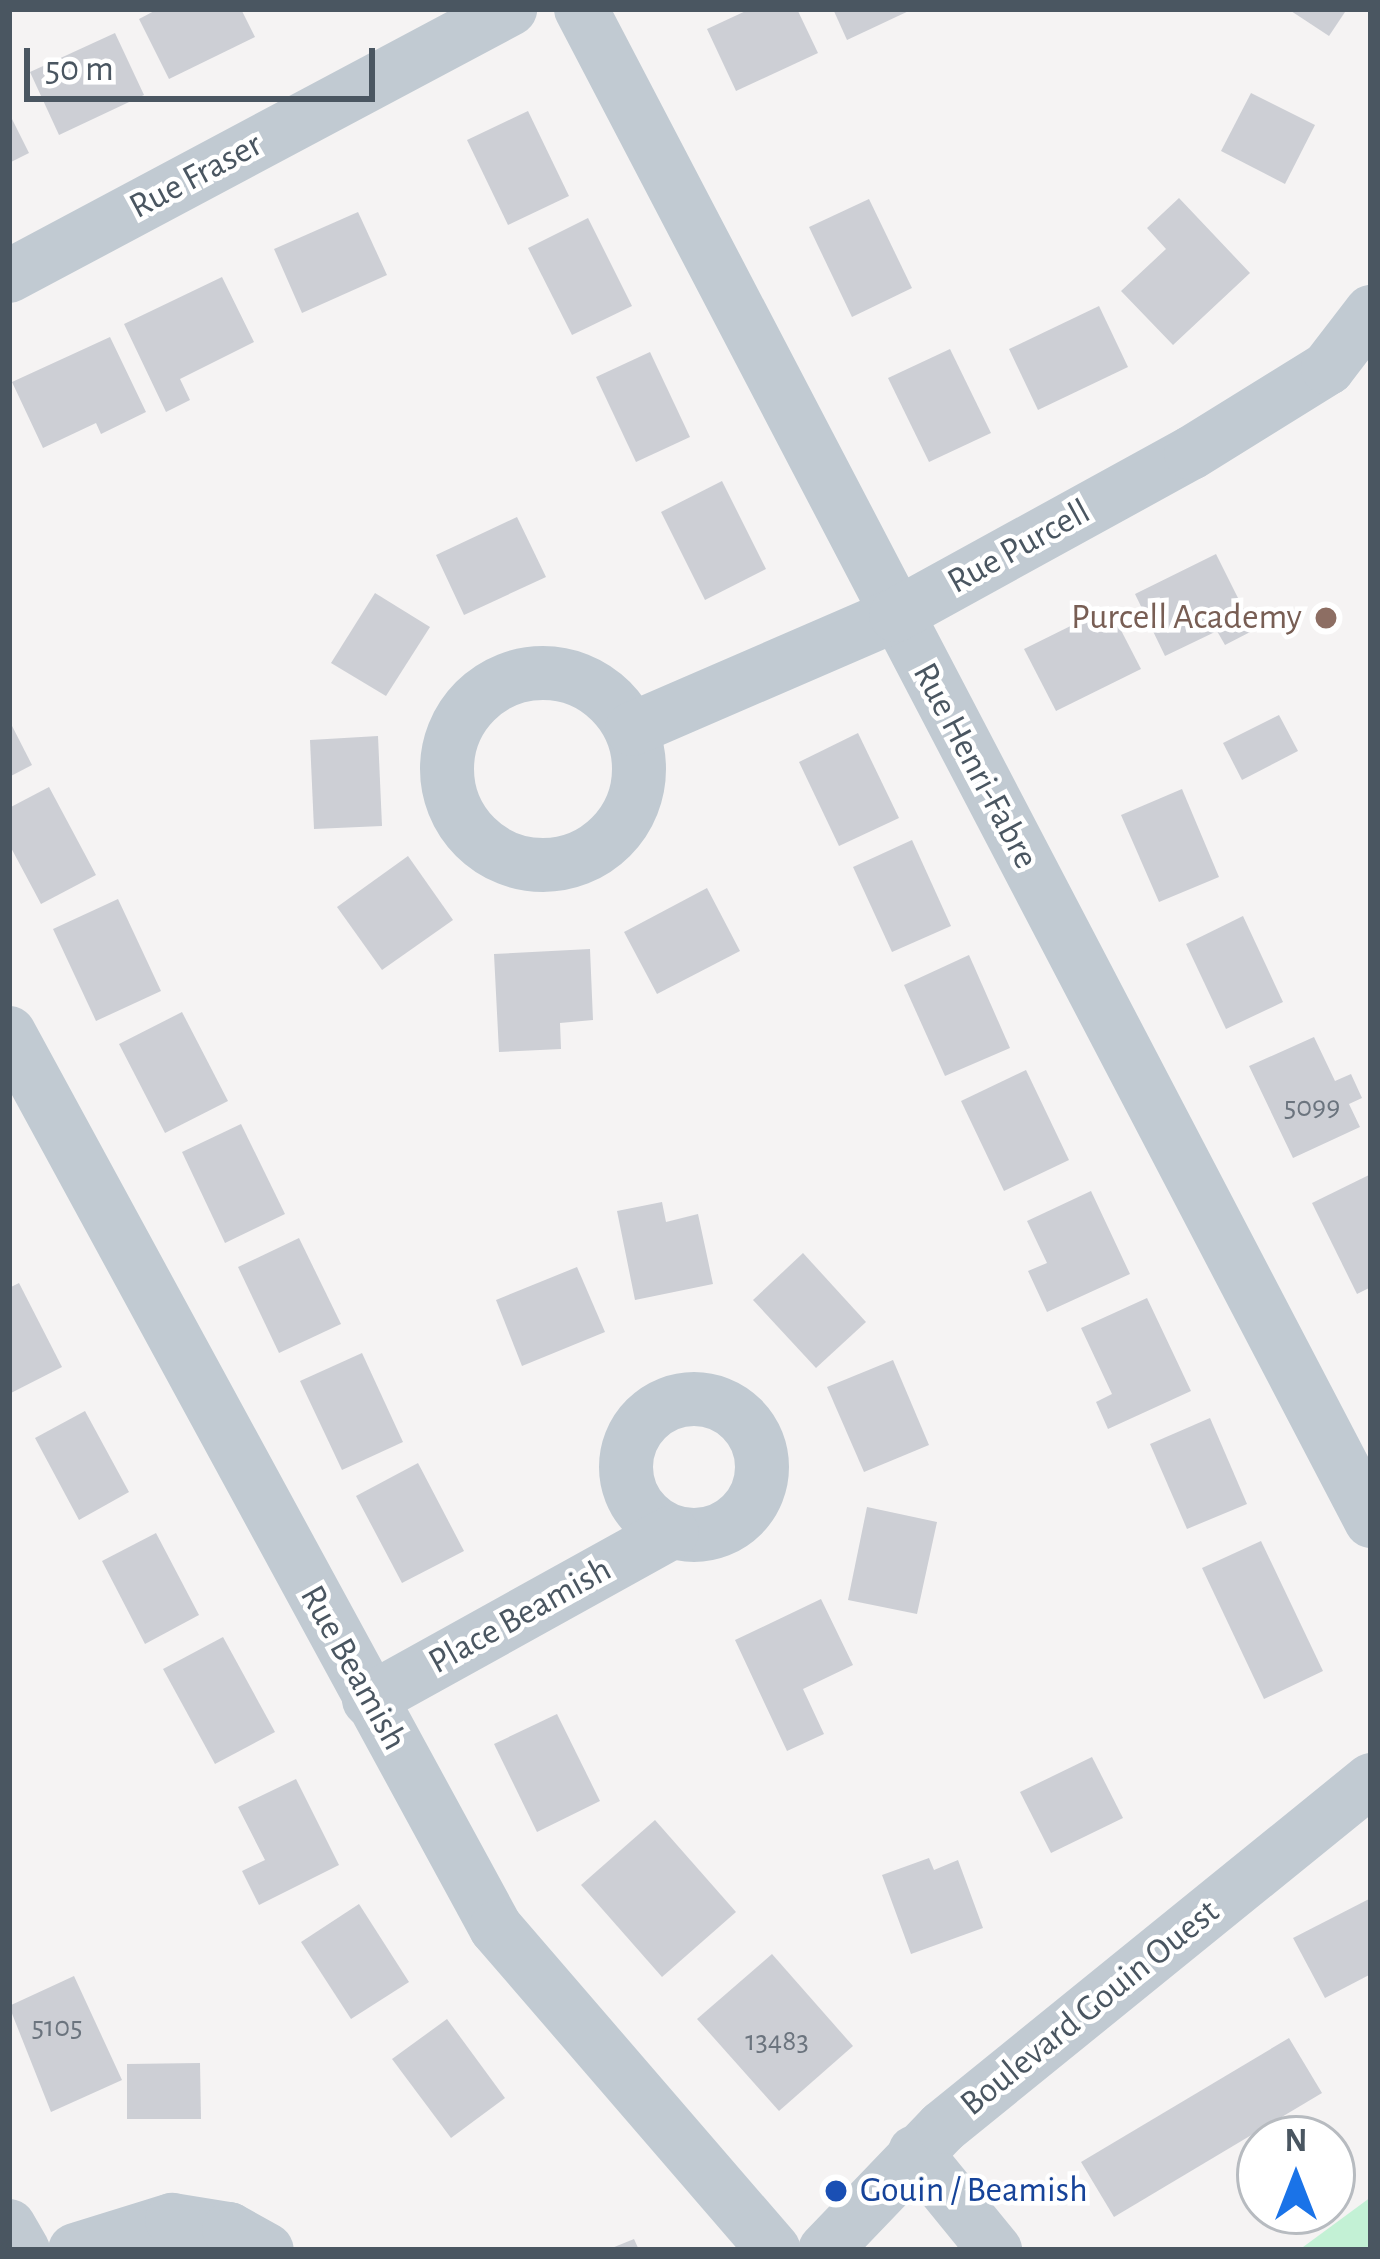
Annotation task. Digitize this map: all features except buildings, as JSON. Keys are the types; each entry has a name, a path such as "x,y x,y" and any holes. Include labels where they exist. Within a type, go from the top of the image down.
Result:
{"street":[{"name":"Rue Fraser","path":"9,276 510,9"},
{"name":"Rue Henri-Fabre","path":"581,9 1371,1521"},
{"name":"Rue Purcell","path":"632,729 896,615 1328,368 1371,312"},
{"name":"Rue Beamish","path":"9,1033 496,1928 774,2250"},
{"name":"Place Beamish","path":"369,1700 672,1532"},
{"name":"Boulevard Gouin Ouest","path":"824,2250 915,2152 1371,1780"},
{"path":"915,2152 995,2250"},
{"path":"75,2250 172,2220 229,2229 267,2250"},
{"path":"9,2226 22,2250"}],"green space":[{"path":"1371,2197 1371,2250 1299,2250 1319,2235 1356,2235 1356,2208"}],"place":[{"name":"Purcell Academy","path":"1326,618"},
{"name":"Gouin / Beamish","path":"836,2191"}]}
